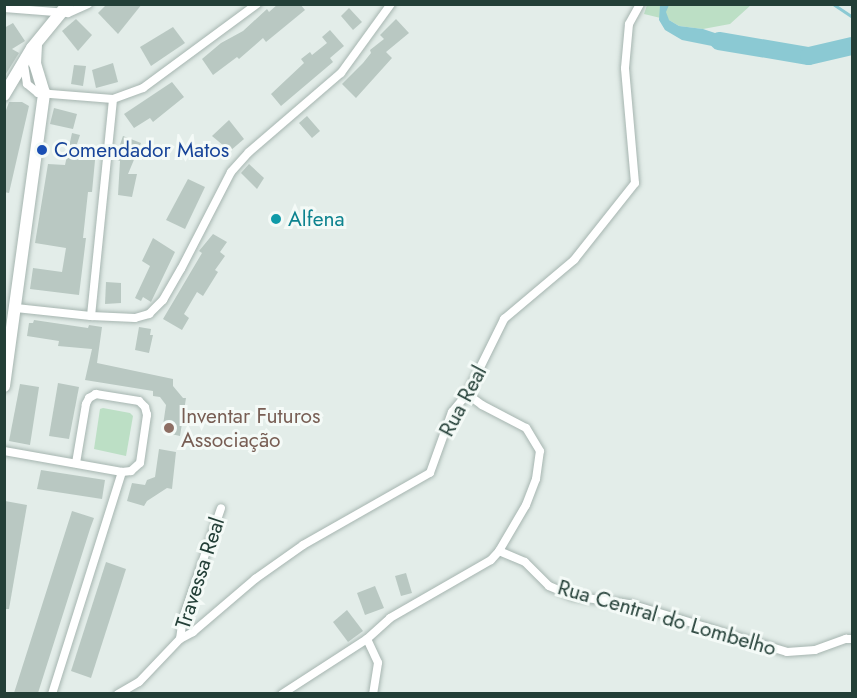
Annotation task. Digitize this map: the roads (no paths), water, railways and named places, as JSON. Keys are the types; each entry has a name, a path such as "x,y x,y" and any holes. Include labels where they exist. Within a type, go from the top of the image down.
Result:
{"street":[{"path":"64,8 68,13 88,4"},
{"path":"32,78 64,93 113,99 143,88 257,4"},
{"path":"16,308 135,318 149,314 157,308 181,269 231,172 249,152 341,72 391,4"},
{"name":"Rua Real","path":"118,693 139,682 180,639 193,632 255,579 303,544 430,473 452,412 467,394 504,319 574,260 635,183 625,68 629,24 640,4"},
{"path":"4,8 64,8"},
{"path":"4,386 16,308 36,45 64,8"},
{"path":"4,95 32,78"},
{"path":"90,316 113,99"},
{"path":"4,451 122,471 136,469 140,463 147,415 139,401 96,394 89,398 76,463"},
{"path":"282,693 368,639 390,618 492,560 499,551 526,504 536,479 540,451 526,428 482,405 467,394"},
{"path":"52,693 122,471"},
{"name":"Travessa Real","path":"180,639 183,618 221,508"},
{"name":"Rua Central do Lombelho","path":"499,551 525,562 549,586 572,596 630,603 787,652 815,650 852,639"},
{"path":"368,639 378,663 373,693"}],"water":[{"path":"660,5 669,5 666,12 669,20 679,26 703,29 742,42 742,52 682,40 665,30 659,20"}],"waterway":[{"path":"833,4 852,17"},
{"path":"719,41 809,56 852,46"}],"place":[{"name":"Comendador Matos","path":"42,150"},
{"name":"Alfena","path":"276,219"},
{"name":"Inventar Futuros Associação","path":"169,428"}]}
